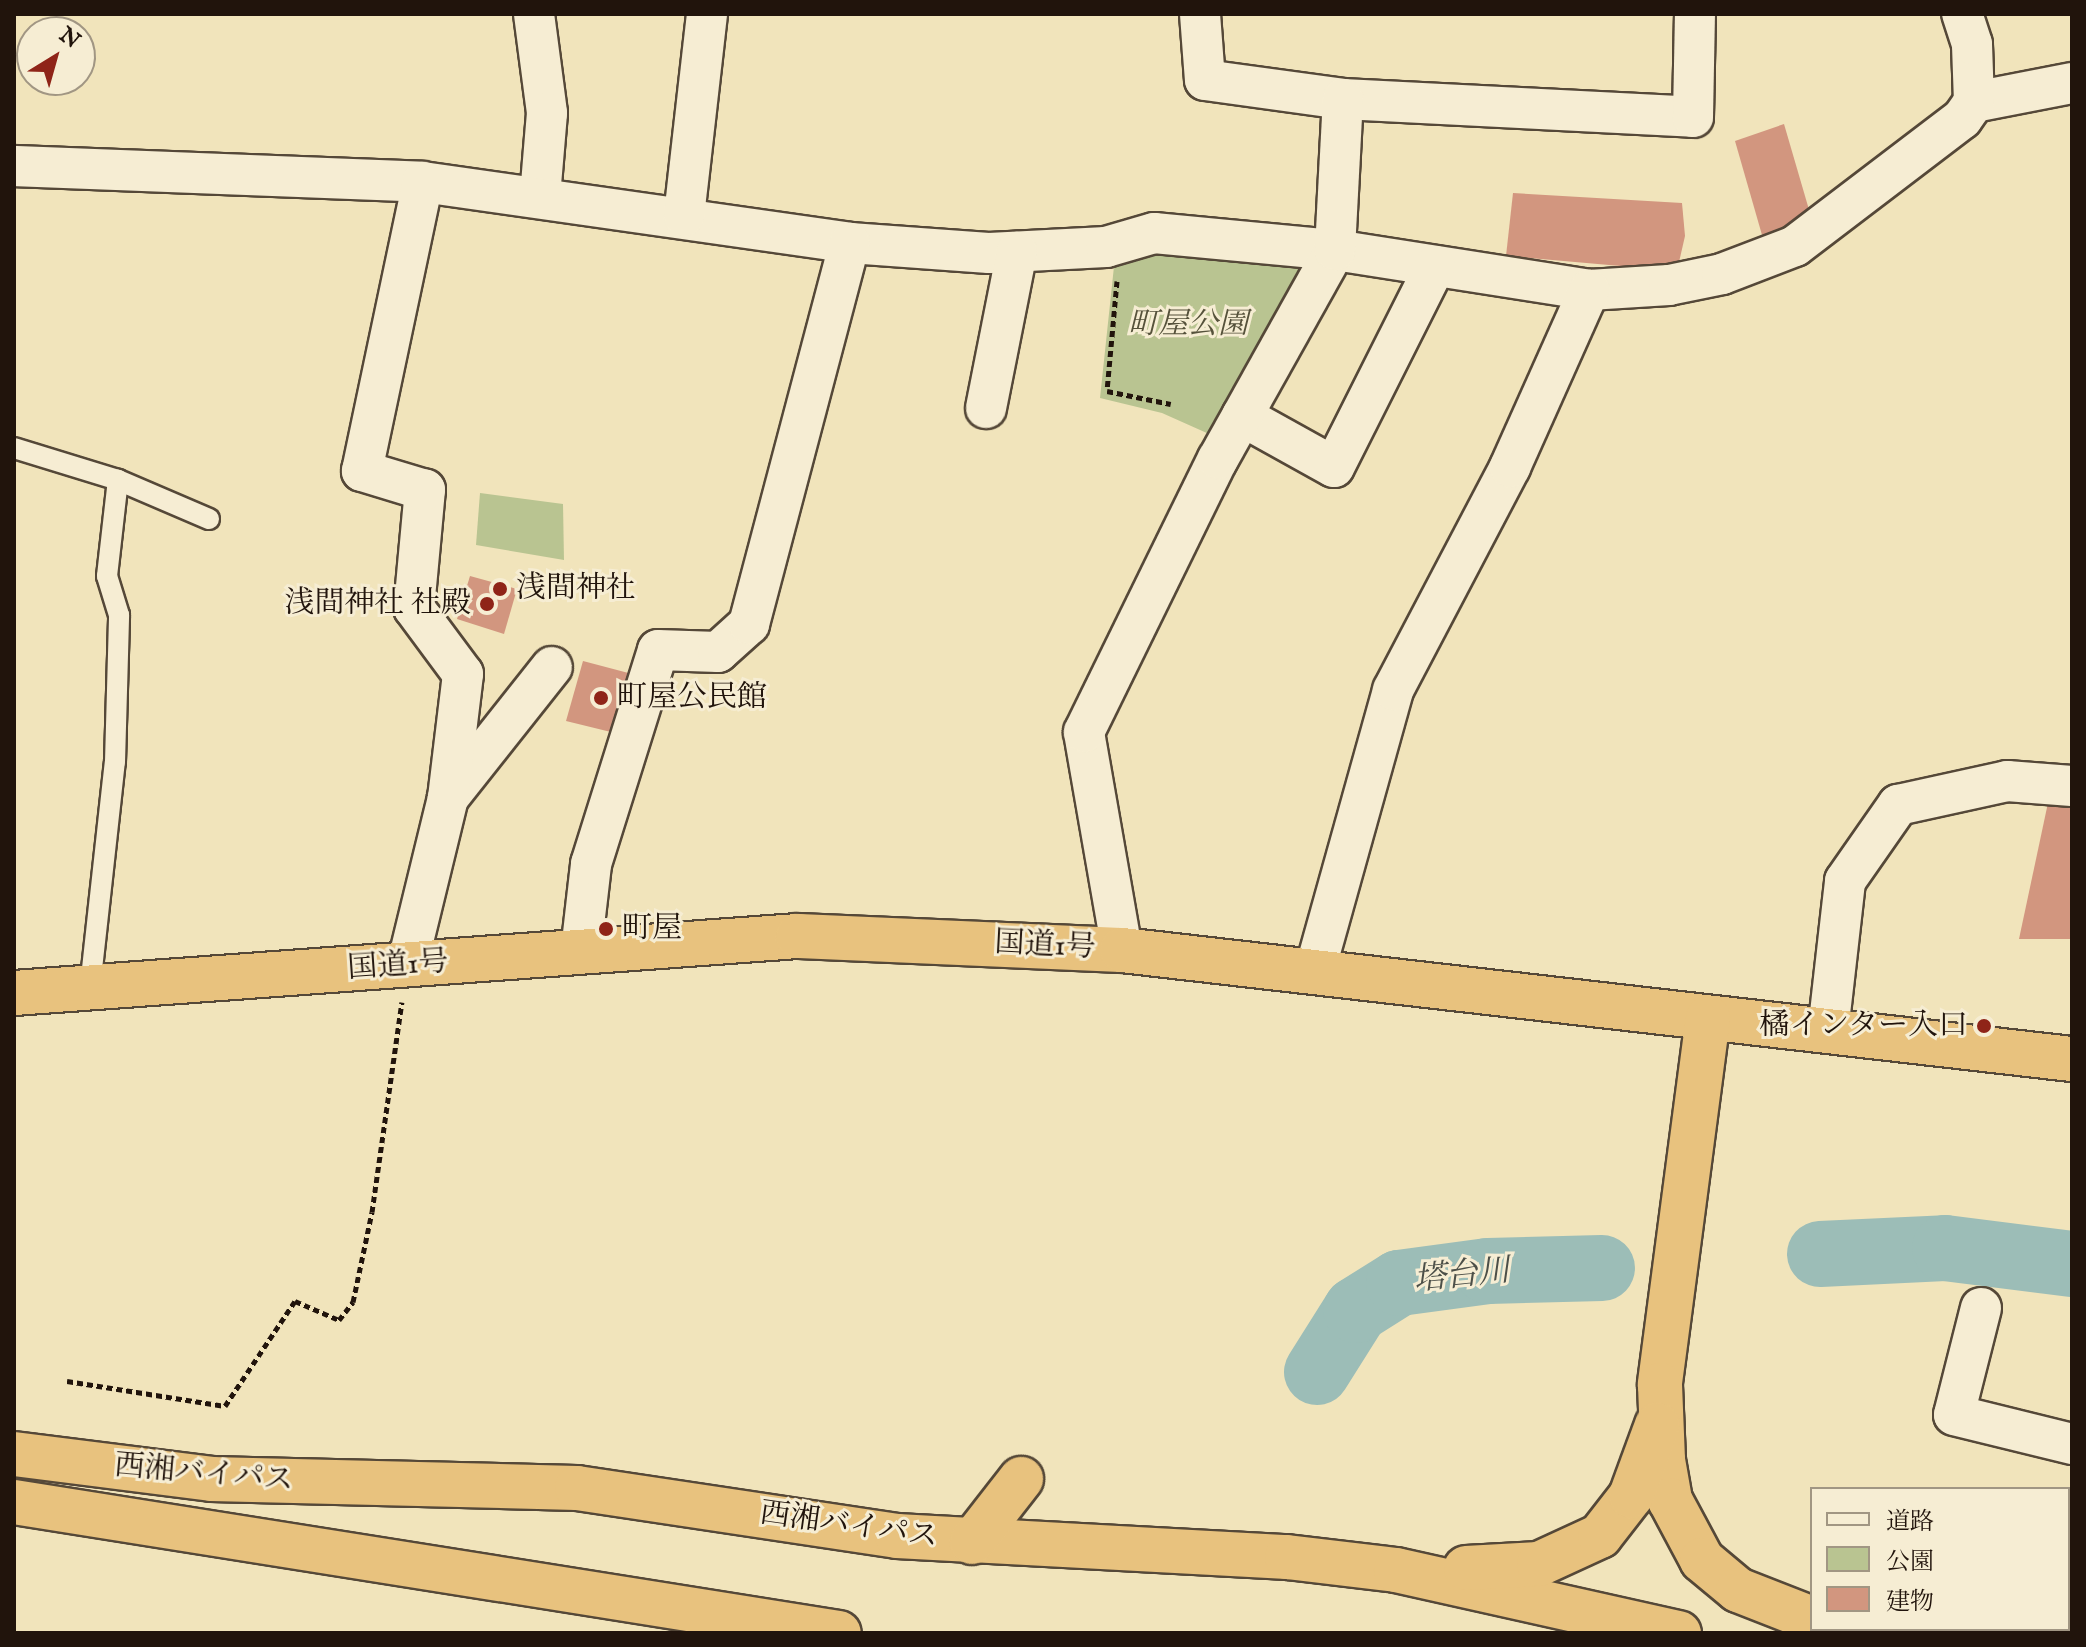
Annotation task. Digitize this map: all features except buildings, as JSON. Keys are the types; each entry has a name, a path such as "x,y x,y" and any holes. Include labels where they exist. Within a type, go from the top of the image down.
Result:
{"highway":[{"name":"国道1号","path":"14,993 798,936 1122,950 2072,1059"},
{"path":"1396,1570 1521,1567 1589,1544 1626,1505 1659,1404 1682,1202 1708,1018"},
{"path":"1659,1404 1670,1500 1702,1560 1738,1590 1810,1618"},
{"name":"西湘バイパス","path":"34,1457 211,1479 577,1488 972,1542 1207,1550 1396,1570 1679,1633"},
{"path":"972,1542 1021,1479"},
{"name":"西湘バイパス","path":"30,1504 839,1633"},
{"path":"1186,1512 1207,1550"}],"street":[{"path":"534,14 547,113 540,196"},
{"path":"684,216 707,14"},
{"path":"1200,14 1205,80 1343,99 1693,117 1695,14"},
{"path":"1962,14 1972,44 1974,102"},
{"path":"14,166 423,182 684,216 850,243 1017,252 1106,247 1154,233 1335,250 1589,290 1722,274 1795,246 1893,176 1974,102 2072,83"},
{"path":"1122,950 1084,732 1242,416 1335,250 1343,99"},
{"path":"407,966 448,798 463,674 414,608 425,490 362,471 423,182"},
{"path":"581,951 591,864 658,650 718,652 749,624 850,243"},
{"path":"986,408 1017,252"},
{"path":"1242,416 1334,467 1435,266"},
{"path":"1315,970 1393,690 1510,467 1589,290"},
{"path":"448,798 552,667"},
{"path":"1828,1031 1845,881 1898,805 2007,781 2072,786"},
{"path":"1981,1308 1954,1415 2072,1444"}],"lane":[{"path":"14,448 118,480 209,519"},
{"path":"90,987 115,762 119,615 107,576 118,480"}],"path":[{"path":"1117,276 1107,391 1171,404"},
{"path":"67,1381 225,1406 295,1301 339,1320 346,1311 372,1212 407,966"}],"green space":[{"name":"町屋公園","path":"1138,242 1314,260 1218,438 1162,413 1100,398 1115,257"},
{"path":"480,493 563,504 564,560 476,545"}],"waterway":[{"name":"塔台川","path":"1820,1254 1945,1248 2072,1264"},
{"name":"塔台川","path":"1317,1372 1356,1310 1399,1283 1488,1271 1602,1268"}],"place":[{"name":"浅間神社","path":"500,589"},
{"name":"浅間神社 社殿","path":"487,604"},
{"name":"町屋公民館","path":"601,698"},
{"name":"町屋","path":"606,929"},
{"name":"橘インター入口","path":"1984,1026"}]}
